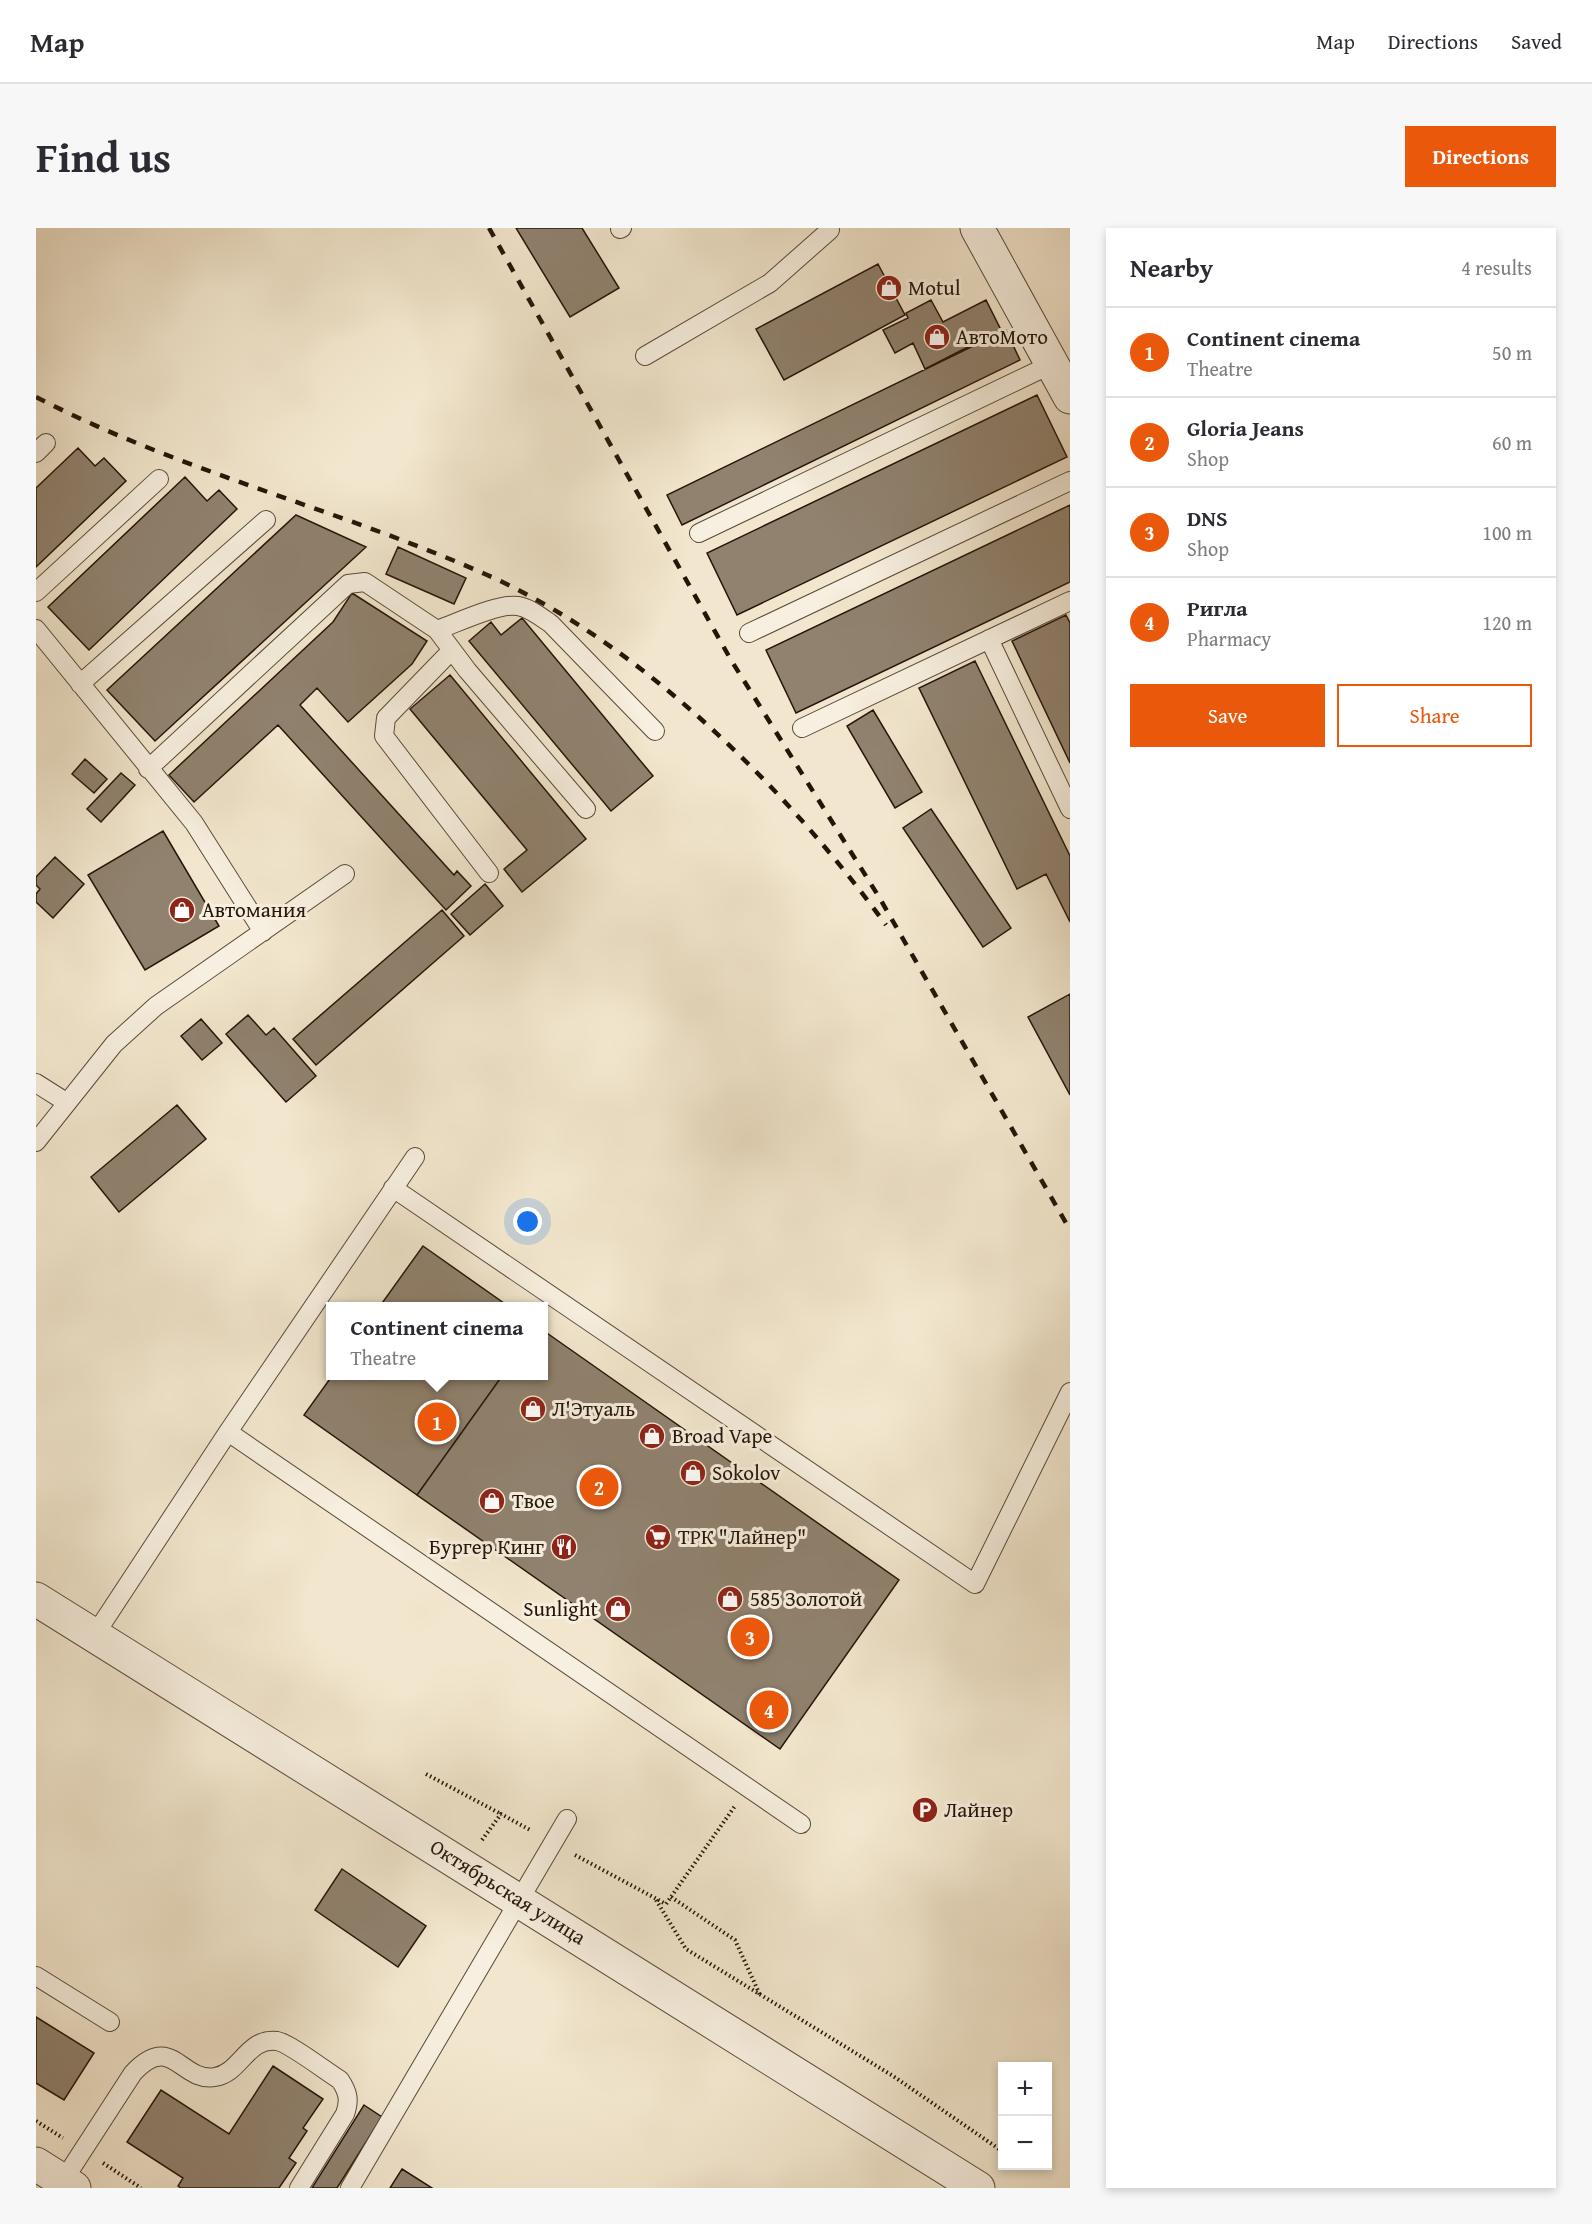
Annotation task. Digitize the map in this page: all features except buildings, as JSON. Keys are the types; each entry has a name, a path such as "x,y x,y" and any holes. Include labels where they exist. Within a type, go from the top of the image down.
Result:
{"street":[{"path":"977,228 1070,398"},
{"name":"Октябрьская улица","path":"36,1599 978,2188"}],"lane":[{"path":"645,356 770,283 831,229"},
{"path":"699,533 1052,364"},
{"path":"36,592 159,479"},
{"path":"749,633 1070,481"},
{"path":"80,684 267,520"},
{"path":"148,769 348,584 365,582 437,630 586,810"},
{"path":"802,728 1070,601"},
{"path":"437,630 501,608 517,606 532,611 551,624 655,731"},
{"path":"36,628 194,823 263,932"},
{"path":"989,639 1070,809"},
{"path":"452,650 386,718 384,736 489,873"},
{"path":"36,1142 114,1044 156,1006 345,874"},
{"path":"36,1083 66,1102"},
{"path":"94,1636 228,1432 415,1156"},
{"path":"393,1188 975,1584 1070,1392"},
{"path":"228,1432 801,1824"},
{"path":"350,2188 567,1819"},
{"path":"36,1976 110,2022"},
{"path":"58,2178 133,2073 146,2059 161,2056 172,2059 202,2077 216,2078 234,2067 253,2047 265,2041 279,2041 340,2080 346,2089 349,2102 345,2114 299,2188"}],"path":[{"path":"426,1774 666,1904 747,1788"},
{"path":"463,1865 501,1814"},
{"path":"671,1897 735,1940 760,1996"},
{"path":"655,1899 686,1949 893,2076 998,2148"}],"railway":[{"path":"489,228 731,660 879,897 1070,1230"},
{"path":"36,397 146,447 429,551 485,574 543,603 600,639 707,724 804,822 886,925"}],"place":[{"name":"Motul","path":"889,288"},
{"name":"АвтоМото","path":"937,337"},
{"name":"Автомания","path":"182,910"},
{"name":"Л'Этуаль","path":"533,1409"},
{"name":"Continent cinema","path":"437,1422"},
{"name":"Broad Vape","path":"652,1436"},
{"name":"Sokolov","path":"693,1473"},
{"name":"Gloria Jeans","path":"599,1487"},
{"name":"Твое","path":"492,1501"},
{"name":"ТРК \"Лайнер\"","path":"658,1537"},
{"name":"Бургер Кинг","path":"564,1547"},
{"name":"585 Золотой","path":"730,1599"},
{"name":"Sunlight","path":"618,1609"},
{"name":"DNS","path":"750,1637"},
{"name":"Ригла","path":"769,1710"},
{"name":"Лайнер","path":"925,1810"}]}
